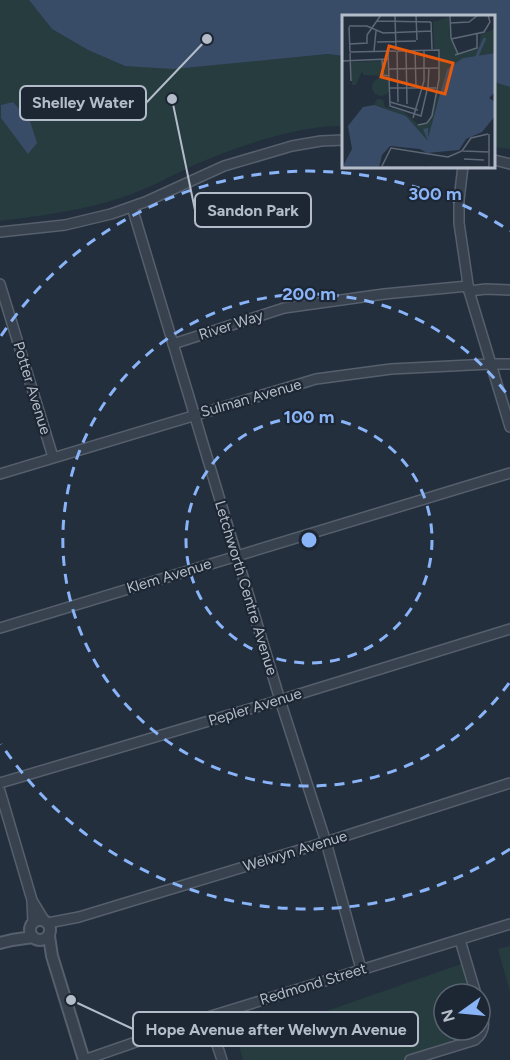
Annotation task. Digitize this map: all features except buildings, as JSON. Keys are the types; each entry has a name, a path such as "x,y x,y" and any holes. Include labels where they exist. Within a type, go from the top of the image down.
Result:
{"street":[{"path":"0,232 65,225 111,214 162,195 210,171 262,154 310,142 342,140"},
{"path":"495,160 510,164"},
{"path":"463,168 459,223 469,288 510,427"},
{"name":"Letchworth Centre Avenue","path":"132,207 280,700 326,842 361,969"},
{"name":"Potter Avenue","path":"0,285 53,457"},
{"name":"River Way","path":"173,344 284,308 384,294 469,288 510,290"},
{"name":"Sulman Avenue","path":"0,474 316,379 391,369 490,363 510,364"},
{"name":"Klem Avenue","path":"0,628 510,473"},
{"name":"Pepler Avenue","path":"0,783 510,629"},
{"name":"Welwyn Avenue","path":"0,944 79,917 510,783"},
{"path":"0,791 41,930 52,956 84,1060"},
{"name":"Redmond Street","path":"84,1060 208,1017 510,924"},
{"path":"460,940 472,982"},
{"path":"208,1017 222,1060"},
{"path":"410,1060 468,1042"}],"green space":[{"path":"0,0 29,0 52,29 88,50 125,66 263,60 328,54 342,56 342,126 292,132 255,142 197,164 139,191 88,207 0,221"},
{"path":"495,82 510,87 510,149 495,147"},
{"path":"510,946 510,992 498,949"},
{"path":"470,961 477,982 432,982 432,1042 450,1042 416,1060 243,1060 238,1042"}],"water":[{"path":"29,0 510,0 510,87 495,82 495,15 342,15 342,56 328,54 173,69 125,66 88,50 52,29"},
{"path":"13,102 30,121 37,143 28,154 1,118 1,105"}],"place":[{"name":"Shelley Water","path":"207,39"},
{"name":"Sandon Park","path":"172,99"},
{"name":"Hope Avenue after Welwyn Avenue","path":"71,1000"}]}
